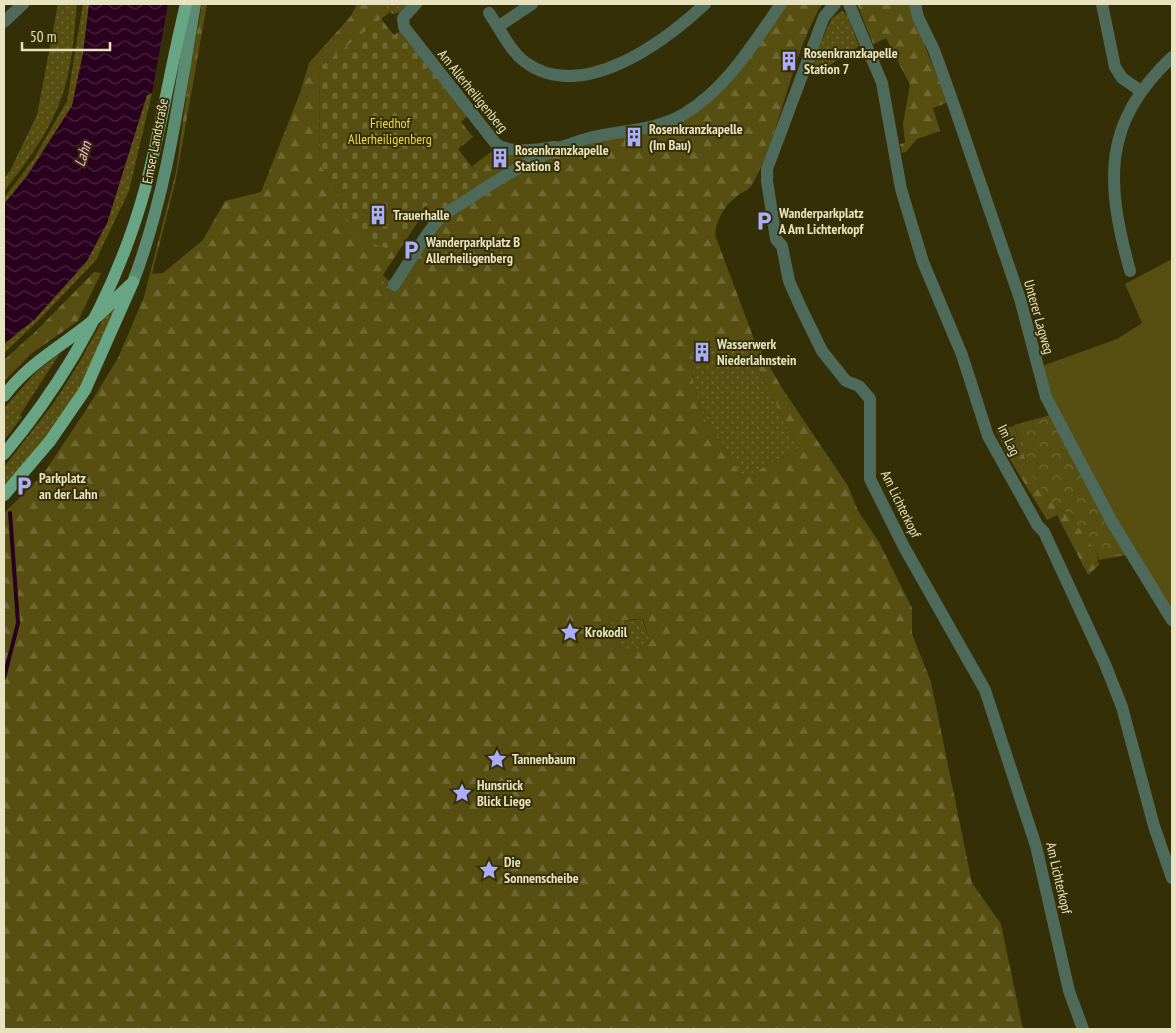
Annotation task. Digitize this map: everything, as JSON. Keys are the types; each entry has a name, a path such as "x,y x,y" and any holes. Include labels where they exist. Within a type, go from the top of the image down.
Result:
{"main road":[{"path":"4,454 50,394 84,338 125,249 145,187 186,4"},
{"path":"4,396 15,382 39,359 89,323 134,282"},
{"path":"4,495 50,441 85,390 134,282"}],"street":[{"path":"4,22 23,4"},
{"name":"Emser Landstraße","path":"134,282 144,255 166,166 195,4"},
{"name":"Am Allerheiligenberg","path":"416,4 403,18 404,27 496,144 503,148 518,149 544,149 562,146"},
{"path":"498,26 532,4"},
{"path":"489,13 513,49 527,63 553,74 579,74 614,66 633,58 668,35 705,4"},
{"path":"394,285 440,218 480,191 562,146 606,134 662,124 684,114 706,99 722,83 781,4"},
{"name":"Am Lichterkopf","path":"834,4 824,16 767,170 767,182 776,238 782,247 789,281 822,351 846,381 859,386 870,399 870,479 904,546 985,690 1036,846 1068,991 1083,1029"},
{"name":"Im Lag","path":"849,4 882,83 901,188 923,262 962,355 988,436 1038,526 1044,532 1105,664 1122,707 1154,826 1172,878"},
{"name":"Unterer Lagweg","path":"915,4 918,17 934,50 950,94 1020,299 1046,397 1112,522 1172,620"},
{"path":"1102,4 1115,67 1122,78 1141,91"},
{"path":"1130,271 1114,203 1114,166 1124,124 1141,91 1172,57"}],"green space":[{"path":"58,4 77,4 72,52 65,88 50,124 29,159 4,191 4,178 10,171 37,115"},
{"path":"83,4 89,4 89,7 83,54 72,106 27,176 4,204 4,198 33,160 67,101"},
{"path":"202,4 207,4 176,179 152,274 163,273 203,240 225,201 261,192 300,93 309,63 351,16 357,4 383,4 390,12 319,68 320,165 335,186 340,209 394,250 421,210 483,182 472,166 502,144 544,144 660,120 684,109 720,80 776,4 822,4 802,48 763,163 751,187 730,202 723,212 717,223 715,235 754,339 782,388 848,486 858,511 879,542 912,608 912,634 931,682 972,883 1001,924 1023,1029 4,1029 4,513 42,476 88,407 118,358 144,297 176,172 190,69","holes":["423,214 441,225 391,283 387,291 382,288 377,277 383,275","692,345 747,347 799,449 743,478 704,418 693,383","643,619 650,641 629,654 611,638 609,623"]},
{"path":"383,4 411,4 403,12 392,14"},
{"path":"857,4 910,4 929,43 924,45 949,102 933,108 940,131 917,139 906,152 902,153 900,144 905,143 903,124 910,85 886,38 873,44"},
{"path":"842,11 847,15 859,46 828,66 809,69 832,18"},
{"name":"Friedhof Allerheiligenberg","path":"381,19 394,35 400,31 467,116 461,122 473,137 458,149 484,182 441,209 426,206 421,210 394,250 362,241 340,209 335,186 320,165 319,68"},
{"path":"152,93 129,191 96,260 38,321 4,353 4,344 35,319 107,223 147,95"},
{"path":"1172,259 1172,610 1118,522 1050,396 1042,366 1117,339 1142,323 1125,284"},
{"path":"94,272 101,273 78,321 32,353 4,381 4,360 36,331"},
{"path":"383,275 391,283 387,291 381,287 378,281 377,276"},
{"path":"122,300 84,382 52,430 4,486 4,467 53,404 76,368 106,314"},
{"path":"692,344 747,347 799,449 743,478 704,418 693,383"},
{"path":"60,353 20,415 22,417 4,440 4,408 37,371"},
{"path":"1050,415 1126,555 1099,560 1097,553 1069,514 1059,509 1039,487 1029,470 1014,425"},
{"path":"1014,426 1029,470 1039,487 1059,509 1069,514 1097,553 1099,565 1088,575 1057,515 1047,520 1009,458 996,430"},
{"path":"642,619 650,641 629,654 611,638 609,622"}],"water":[{"name":"Lahn","path":"89,4 168,4 152,93 147,95 107,223 87,261 35,319 4,344 4,204 27,176 72,106 83,54"}],"waterway":[{"path":"4,678 18,623 10,513"}],"place":[{"name":"Rosenkranzkapelle Station 7","path":"789,61"},
{"name":"Rosenkranzkapelle (Im Bau)","path":"634,137"},
{"name":"Rosenkranzkapelle Station 8","path":"500,158"},
{"name":"Trauerhalle","path":"378,215"},
{"name":"Wanderparkplatz A Am Lichterkopf","path":"764,221"},
{"name":"Wanderparkplatz B Allerheiligenberg","path":"411,250"},
{"name":"Wasserwerk Niederlahnstein","path":"702,352"},
{"name":"Parkplatz an der Lahn","path":"24,486"},
{"name":"Krokodil","path":"570,632"},
{"name":"Tannenbaum","path":"497,759"},
{"name":"Hunsrück Blick Liege","path":"462,793"},
{"name":"Die Sonnenscheibe","path":"489,870"}]}
